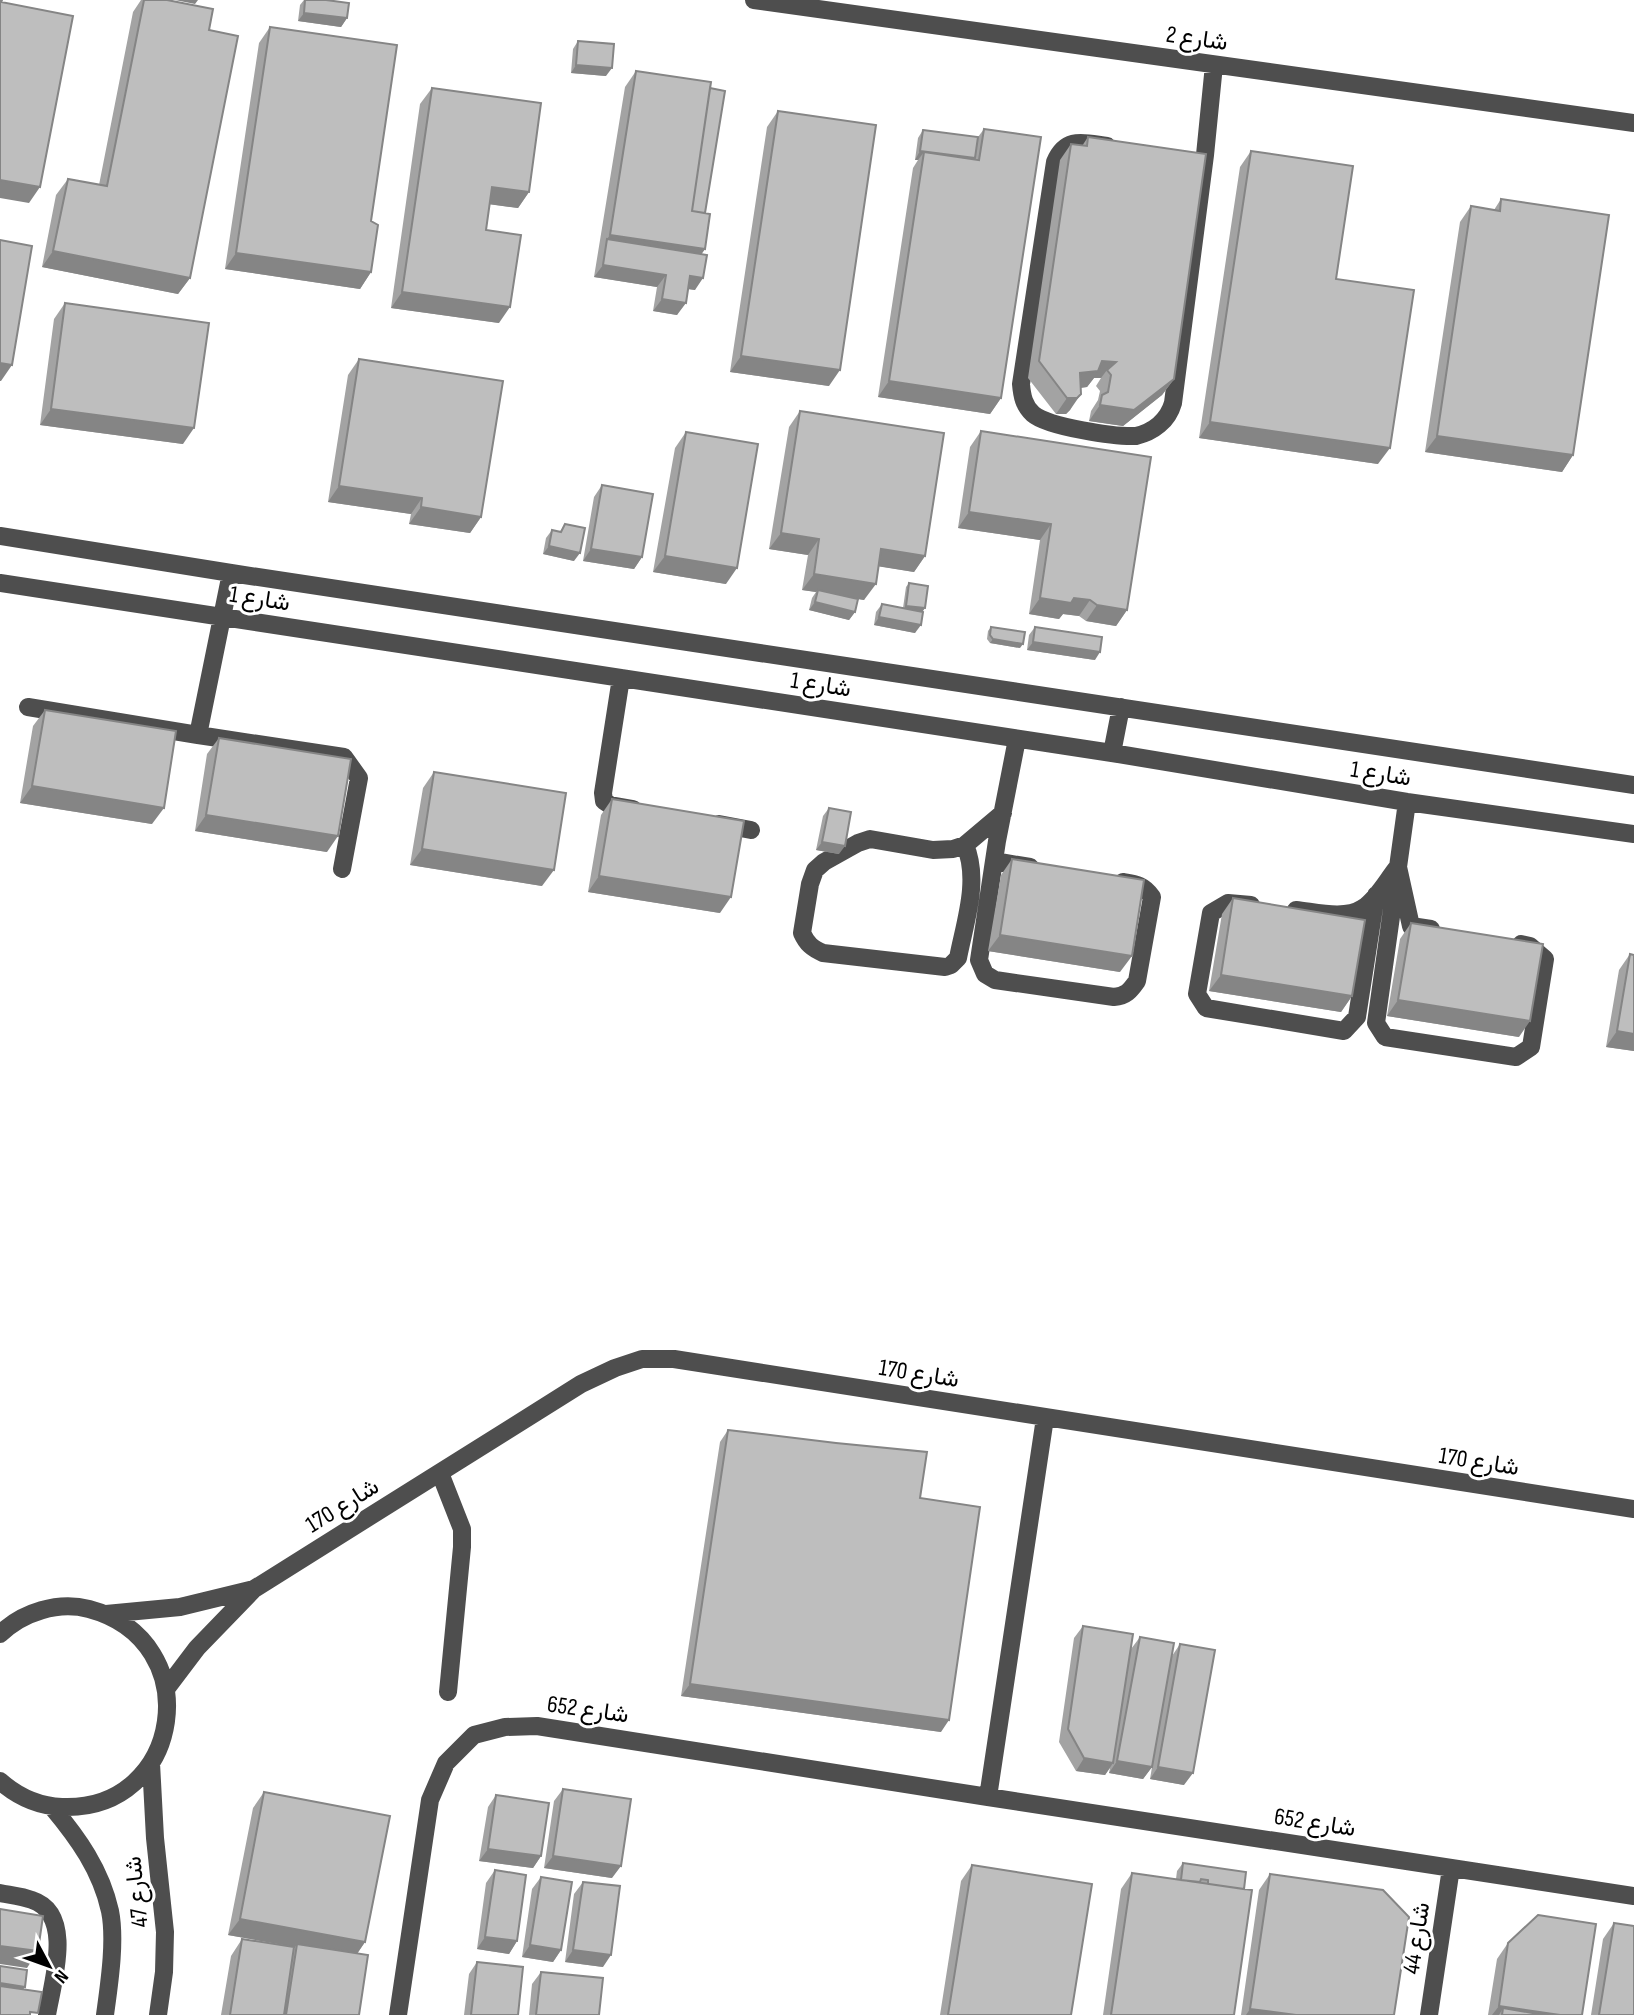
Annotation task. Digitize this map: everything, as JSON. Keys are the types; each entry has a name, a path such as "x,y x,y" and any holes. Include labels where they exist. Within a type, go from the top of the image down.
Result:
{"street":[{"name":"شارع 2","path":"754,0 1634,123"},
{"path":"1129,148 1079,143 1070,144 1058,154 1021,384 1026,405 1042,420 1052,424 1136,436 1148,432 1166,419 1171,410 1199,155 1214,65"},
{"name":"شارع 1","path":"0,536 1634,785"},
{"path":"198,735 232,573"},
{"name":"شارع 1","path":"0,583 1112,753 1407,802 1634,834"},
{"path":"621,678 604,801 610,805 652,812"},
{"path":"29,707 344,757 359,778 342,869"},
{"path":"1112,753 1121,707"},
{"path":"1017,739 979,960 985,974 995,980 1114,998 1131,990 1137,981 1152,897 1140,884 1101,878"},
{"path":"1407,802 1376,1023 1385,1037 1516,1057 1531,1047 1545,959 1530,946 1504,941"},
{"path":"965,845 970,855 972,884 958,958 951,965 945,967 823,953 810,946 805,939 802,933 810,884 815,870 824,862 870,839 933,850 953,849 965,845 1003,813"},
{"path":"701,821 751,830"},
{"path":"994,861 1048,870"},
{"path":"1376,895 1357,1017 1344,1031 1206,1008 1197,994 1211,914 1228,903 1342,914 1362,909 1398,867"},
{"path":"1398,867 1411,926 1451,932"},
{"name":"شارع 170","path":"166,1689 197,1648 254,1589 581,1384 642,1359 674,1359 1634,1510"},
{"path":"988,1797 1045,1418"},
{"path":"440,1473 462,1529 448,1692"},
{"name":"شارع 170","path":"106,1614 180,1607 254,1589"},
{"path":"0,1633 31,1614 55,1607 81,1607 106,1614 128,1626 146,1643 159,1665 166,1689 168,1715 162,1740 151,1763 136,1780 118,1794 97,1804 52,1807 31,1801 4,1788"},
{"name":"شارع 652","path":"398,2015 430,1800 446,1763 474,1735 505,1727 537,1726 1634,1896"},
{"name":"شارع 47","path":"151,1763 155,1838 165,1932 164,1972 158,2015"},
{"name":"شارع 47","path":"52,1807 76,1836 96,1870 110,1913 112,1959 105,2015"},
{"name":"شارع 44","path":"1429,2015 1451,1868"},
{"path":"0,1893 35,1900 48,1910 54,1922 58,1936 58,1953 47,2015"}],"building":[{"path":"0,0 73,16 40,187 0,180"},
{"path":"144,0 167,0 213,9 209,30 238,36 190,278 53,251 68,179 107,186"},
{"path":"305,0 349,3 347,18 304,13"},
{"path":"270,27 397,45 371,221 378,225 371,272 236,253"},
{"path":"578,41 614,44 612,68 576,65"},
{"path":"636,71 711,82 692,211 710,214 705,249 610,235"},
{"path":"432,88 541,103 529,192 492,187 486,230 521,235 510,307 402,292"},
{"path":"710,88 725,91 705,213 692,211"},
{"path":"778,111 876,125 840,370 741,356"},
{"path":"984,129 1041,137 1001,398 889,381 924,152 979,160"},
{"path":"923,130 978,137 975,158 920,151"},
{"path":"1088,137 1206,154 1174,379 1134,410 1100,405 1102,395 1108,392 1111,375 1107,370 1116,362 1102,361 1098,371 1080,373 1081,394 1077,398 1067,398 1039,361 1071,144 1087,146"},
{"path":"1251,151 1353,166 1336,279 1414,290 1390,448 1210,422"},
{"path":"1501,199 1609,215 1573,455 1437,436 1471,206 1500,211"},
{"path":"607,239 707,255 703,278 690,276 686,303 662,299 666,275 603,265"},
{"path":"0,240 32,246 12,365 0,363"},
{"path":"65,303 209,323 194,428 51,409"},
{"path":"359,359 503,381 481,517 421,507 422,498 339,486"},
{"path":"800,411 944,433 925,556 881,549 876,584 814,574 819,539 781,533"},
{"path":"981,431 1151,457 1127,610 1097,605 1090,600 1074,598 1071,603 1040,598 1051,524 969,512"},
{"path":"686,432 758,444 737,568 665,556"},
{"path":"602,485 653,494 642,557 591,549"},
{"path":"565,524 585,528 580,553 549,546 552,530 561,532"},
{"path":"909,583 928,586 925,608 906,606"},
{"path":"818,590 858,599 855,612 815,602"},
{"path":"882,604 923,612 921,625 879,617"},
{"path":"991,627 1025,632 1023,644 993,639 990,635"},
{"path":"1035,627 1102,637 1100,652 1033,642"},
{"path":"45,710 176,731 164,808 32,786"},
{"path":"219,738 351,759 338,836 206,815"},
{"path":"434,772 566,793 554,870 422,849"},
{"path":"612,799 744,821 731,897 599,876"},
{"path":"829,808 851,812 845,846 822,842"},
{"path":"1012,859 1144,880 1132,956 1000,935"},
{"path":"1233,898 1365,920 1352,996 1221,975"},
{"path":"1411,923 1543,944 1530,1021 1398,1000"},
{"path":"1630,954 1634,955 1634,1034 1617,1031"},
{"path":"728,1430 927,1452 920,1498 980,1507 949,1720 690,1684"},
{"path":"1083,1626 1133,1634 1113,1763 1084,1758 1068,1729"},
{"path":"1140,1637 1174,1643 1152,1767 1117,1761"},
{"path":"1180,1644 1215,1650 1193,1773 1158,1767"},
{"path":"563,1789 631,1799 621,1866 553,1856"},
{"path":"264,1792 390,1816 365,1942 240,1919"},
{"path":"496,1795 549,1803 541,1856 488,1849"},
{"path":"1183,1863 1246,1872 1244,1889 1208,1884 1208,1880 1201,1879 1200,1882 1181,1880"},
{"path":"972,1865 1092,1884 1071,2015 948,2015"},
{"path":"495,1870 526,1875 517,1941 485,1937"},
{"path":"1132,1873 1252,1890 1234,2015 1111,2015"},
{"path":"1270,1874 1383,1890 1409,1917 1394,2015 1296,2015 1250,2009"},
{"path":"541,1877 572,1882 561,1950 530,1945"},
{"path":"583,1882 620,1886 611,1955 573,1950"},
{"path":"0,1909 43,1916 38,1951 0,1946"},
{"path":"1538,1915 1596,1924 1582,2015 1560,2015 1499,2006 1508,1943"},
{"path":"1614,1923 1634,1926 1634,2015 1599,2015"},
{"path":"242,1939 294,1947 284,2015 230,2015"},
{"path":"297,1944 368,1955 359,2015 286,2015"},
{"path":"477,1962 523,1967 518,2015 471,2015"},
{"path":"0,1966 27,1970 25,1987 0,1983"},
{"path":"541,1972 603,1978 599,2015 536,2015"},
{"path":"0,1986 42,1992 38,2013 0,2015"},
{"path":"1503,2008 1544,2015 1502,2015"}]}
